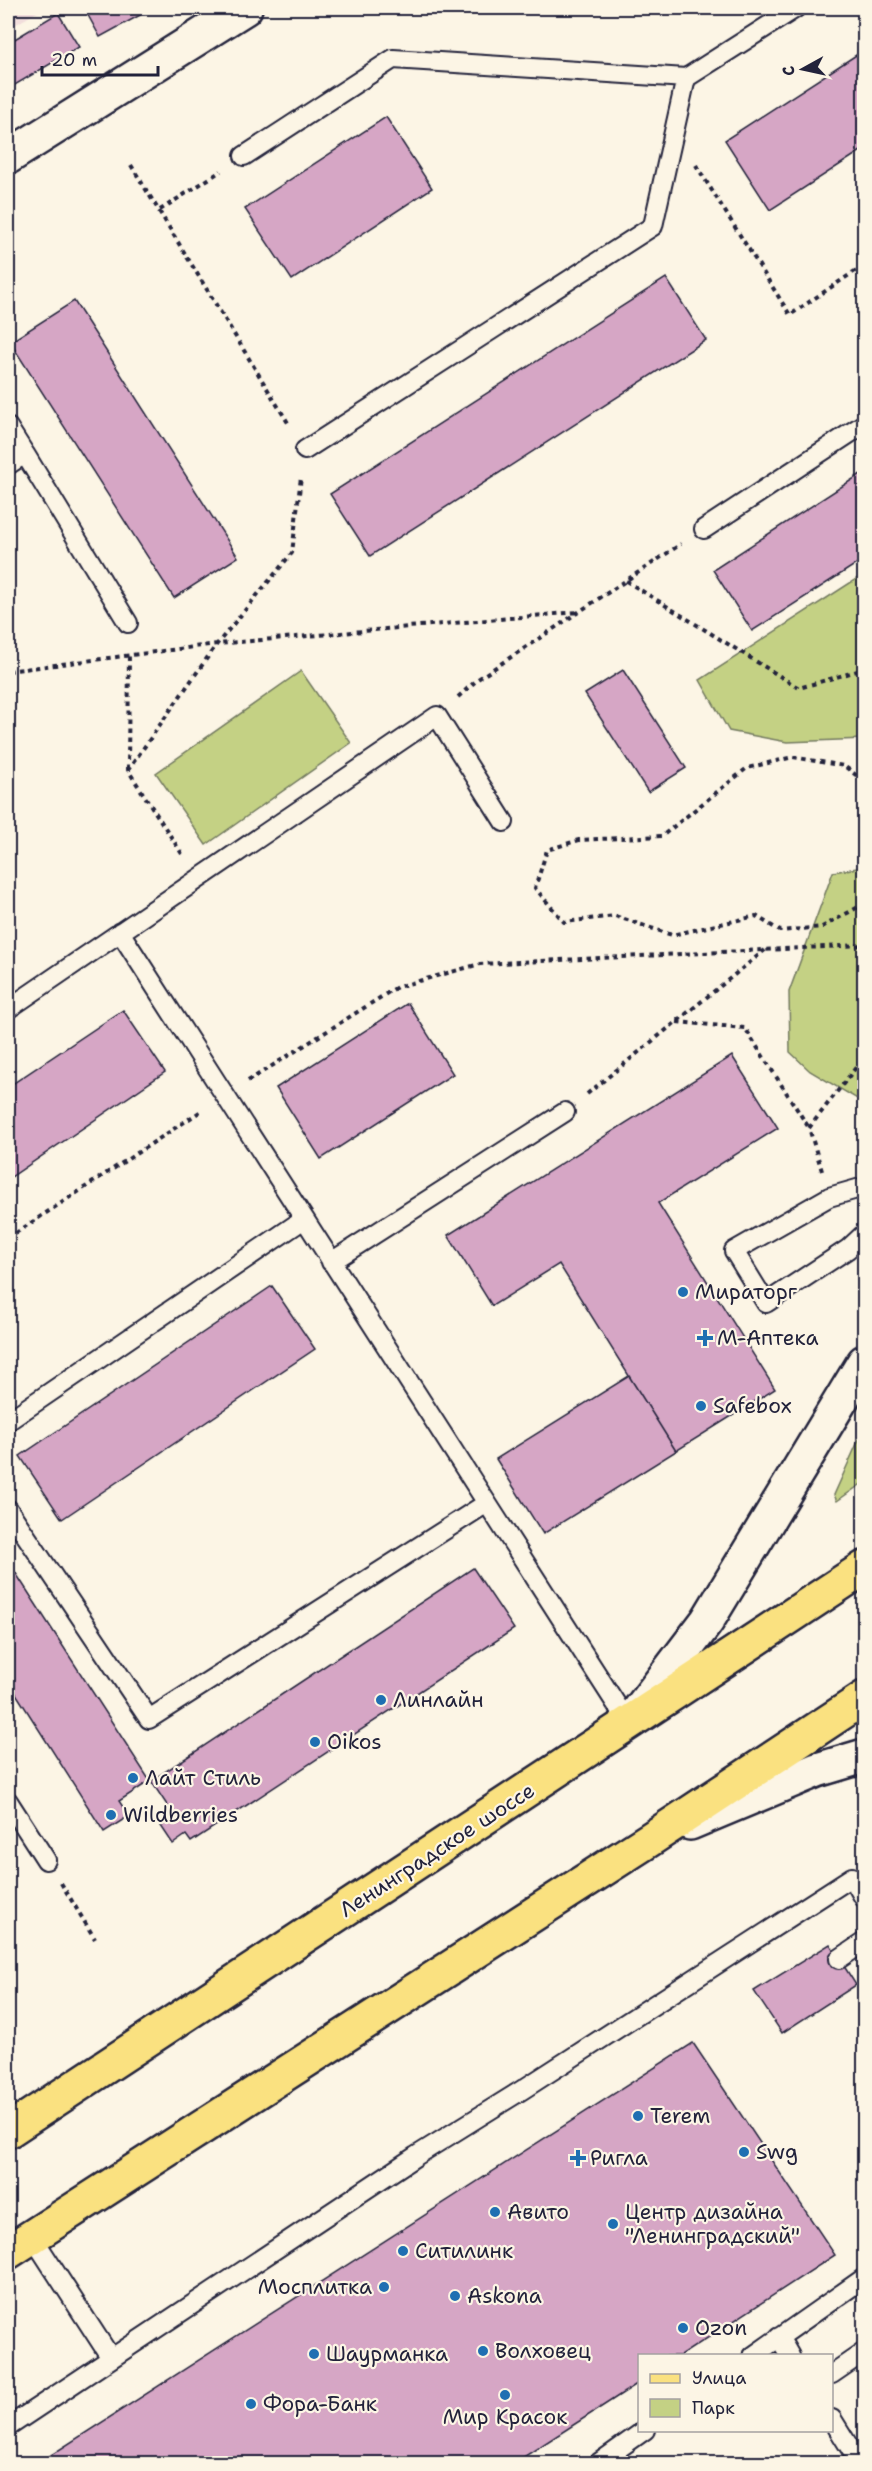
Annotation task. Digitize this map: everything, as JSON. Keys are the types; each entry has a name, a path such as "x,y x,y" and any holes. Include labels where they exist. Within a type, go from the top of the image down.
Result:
{"main road":[{"name":"Ленинградское шоссе","path":"8,2131 864,1568"},
{"path":"20,2244 649,1840 864,1698"}],"street":[{"path":"8,157 245,8"},
{"path":"629,1724 707,1621 864,1362"},
{"path":"649,1840 817,1770 864,1756"}],"lane":[{"path":"244,156 393,59 686,78 796,8"},
{"path":"305,450 653,226 686,78"},
{"path":"704,529 864,424"},
{"path":"8,427 128,623"},
{"path":"8,465 25,454"},
{"path":"8,1009 437,716 504,822"},
{"path":"120,932 629,1724"},
{"path":"331,1262 565,1112"},
{"path":"864,1187 829,1197 734,1251 766,1303 848,1249 864,1234"},
{"path":"8,1421 304,1219"},
{"path":"8,1509 149,1719 487,1503"},
{"path":"8,1801 46,1860"},
{"path":"8,2427 416,2156 852,1876 864,1898"},
{"path":"839,1959 864,1942"},
{"path":"20,2244 111,2358"},
{"path":"754,2354 864,2278"},
{"path":"779,2337 789,2354"},
{"path":"833,2373 864,2352"},
{"path":"833,2422 860,2463"},
{"path":"597,2463 642,2432"}],"path":[{"path":"160,210 244,156"},
{"path":"693,160 790,315 864,265"},
{"path":"128,770 217,644 292,554 305,450 131,165"},
{"path":"437,716 478,680 704,529"},
{"path":"626,581 799,688 864,669"},
{"path":"8,671 217,644 578,612"},
{"path":"128,623 128,770 198,879"},
{"path":"864,781 844,766 793,757 747,768 662,836 579,840 547,850 535,888 564,922 615,916 672,935 756,916 780,931 822,927 864,904"},
{"path":"8,1238 225,1095 397,987 480,964 864,945"},
{"path":"565,1112 766,950"},
{"path":"677,1022 745,1028 809,1128 829,1197"},
{"path":"809,1128 864,1057"},
{"path":"46,1860 95,1939"}],"shaded area":[{"path":"8,8 44,8 8,29"}],"green space":[{"path":"864,574 864,739 787,742 729,731 700,680"},
{"path":"301,671 351,743 206,845 156,773"},
{"path":"864,867 864,1103 810,1071 790,1052 789,992 833,872"},
{"path":"864,1428 864,1482 837,1501 834,1495"}],"building":[{"path":"84,8 153,8 100,37"},
{"path":"58,13 79,47 8,89 8,43"},
{"path":"864,50 864,149 770,210 725,140"},
{"path":"386,117 432,188 292,280 245,209"},
{"path":"666,278 706,340 370,556 330,494"},
{"path":"74,301 238,557 174,598 10,342"},
{"path":"864,472 864,559 752,631 713,570"},
{"path":"623,670 686,768 648,792 585,694"},
{"path":"408,1003 453,1074 321,1159 276,1088"},
{"path":"123,1010 165,1072 8,1179 8,1087"},
{"path":"732,1056 778,1128 658,1203 775,1389 676,1451 559,1264 492,1306 448,1235"},
{"path":"272,1286 315,1349 62,1519 20,1456"},
{"path":"629,1376 676,1451 543,1534 496,1459"},
{"path":"8,1561 150,1781 119,1801 129,1816 104,1832 8,1681"},
{"path":"473,1568 514,1629 191,1842 186,1835 173,1844 161,1826 175,1817 151,1781"},
{"path":"830,1944 856,1985 782,2033 754,1991"},
{"name":"Центр дизайна \"Ленинградский\"","path":"693,2043 835,2255 683,2354 638,2354 638,2383 513,2464 37,2464"}],"place":[{"name":"Мираторг","path":"683,1292"},
{"name":"М-Аптека","path":"705,1338"},
{"name":"Safebox","path":"701,1406"},
{"name":"Линлайн","path":"381,1700"},
{"name":"Oikos","path":"315,1742"},
{"name":"Лайт Стиль","path":"133,1778"},
{"name":"Wildberries","path":"111,1815"},
{"name":"Terem","path":"638,2116"},
{"name":"Swg","path":"744,2152"},
{"name":"Ригла","path":"578,2158"},
{"name":"Авито","path":"495,2212"},
{"name":"Центр дизайна \"Ленинградский\"","path":"613,2224"},
{"name":"Ситилинк","path":"403,2251"},
{"name":"Мосплитка","path":"384,2287"},
{"name":"Askona","path":"455,2296"},
{"name":"Ozon","path":"683,2328"},
{"name":"Волховец","path":"483,2351"},
{"name":"Шаурманка","path":"314,2354"},
{"name":"Мир Красок","path":"505,2395"},
{"name":"Фора-Банк","path":"251,2404"}]}
